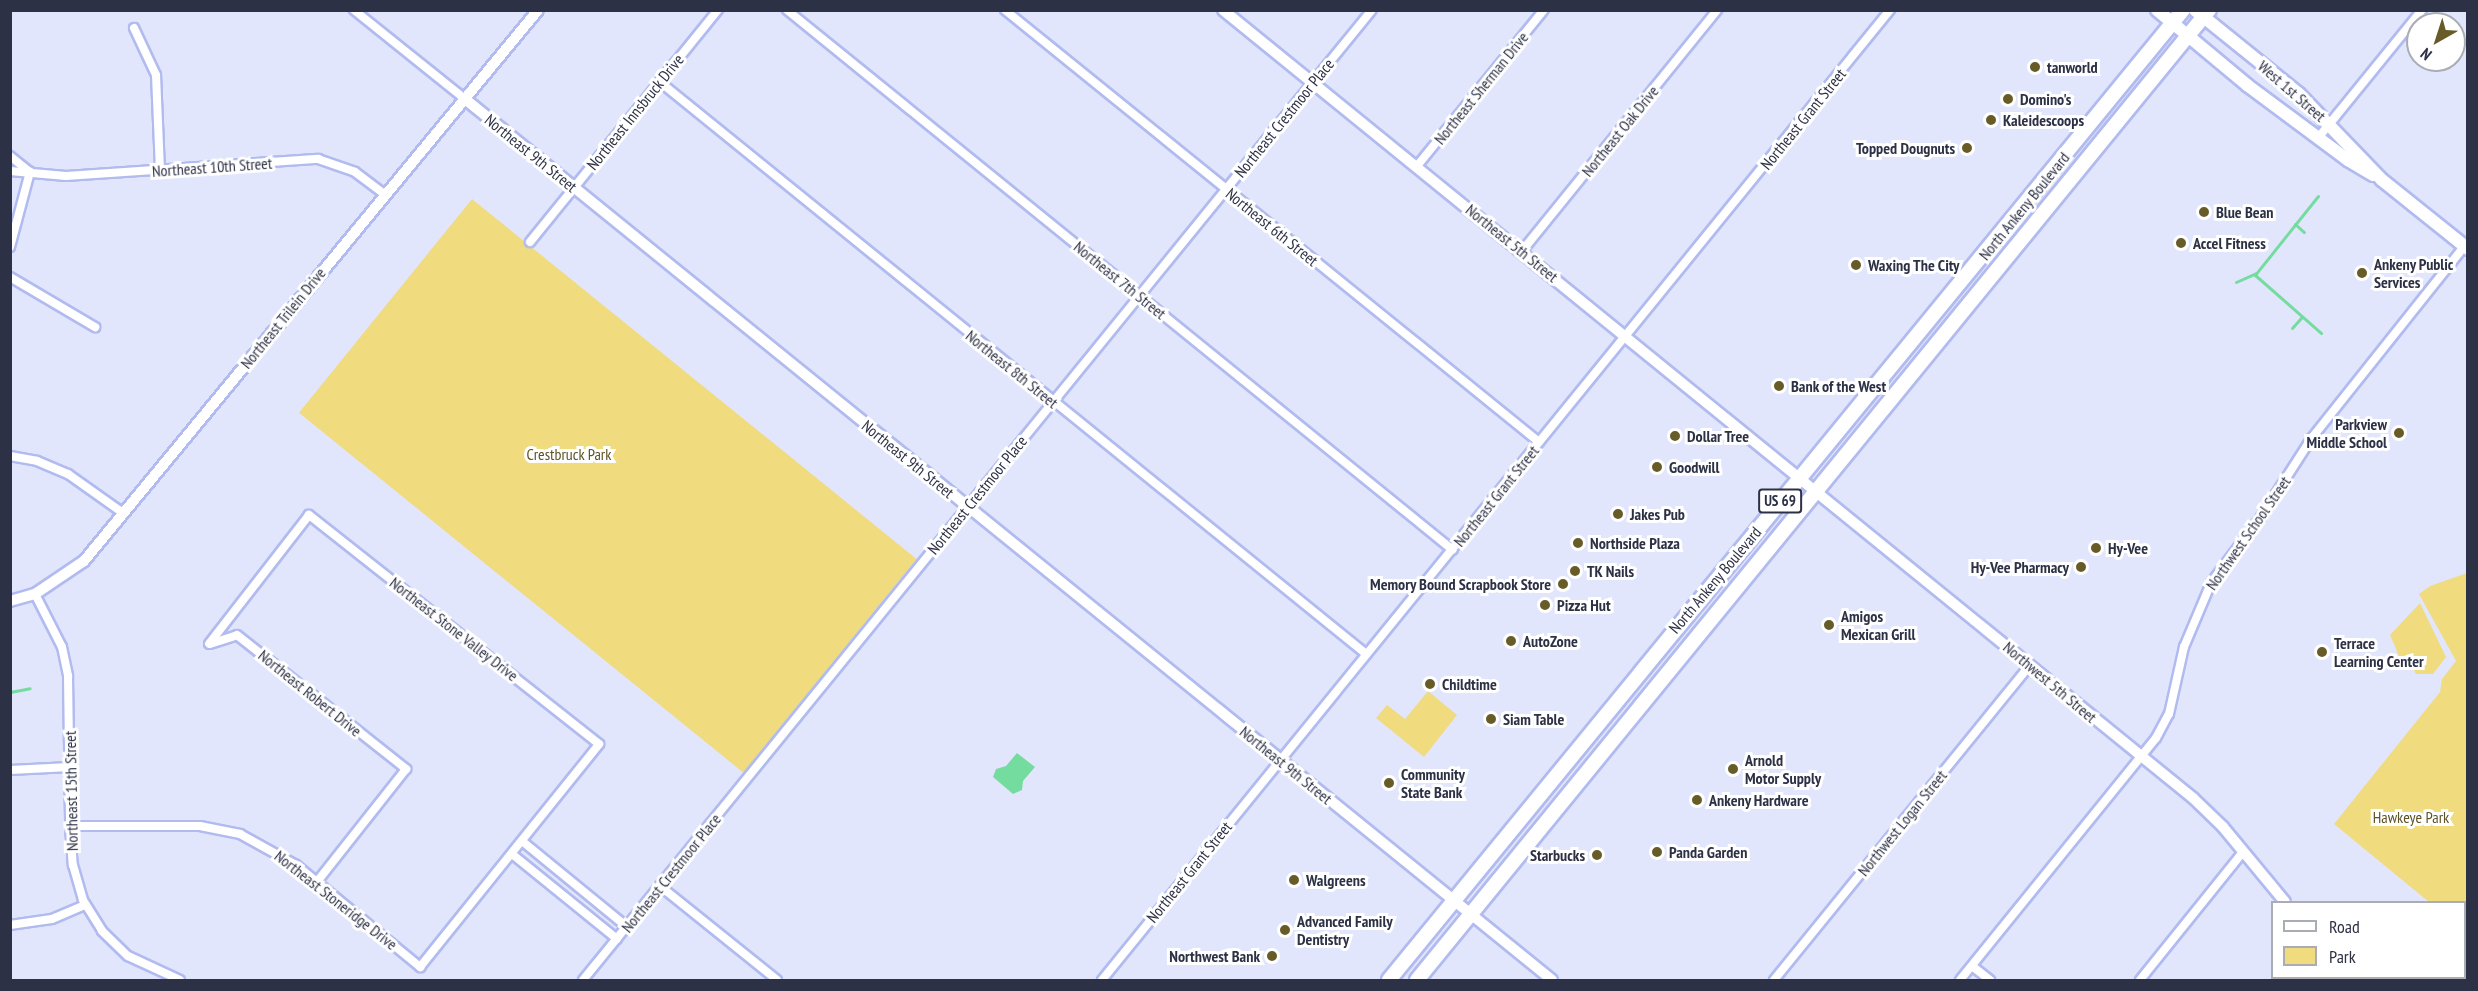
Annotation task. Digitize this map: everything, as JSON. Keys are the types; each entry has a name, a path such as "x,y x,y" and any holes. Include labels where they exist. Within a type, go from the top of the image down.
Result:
{"main road":[{"path":"2157,10 2190,19"},
{"name":"West 1st Street","path":"2190,19 2299,94 2382,180"},
{"name":"West 1st Street","path":"2190,19 2318,138 2382,180 2466,246"},
{"name":"North Ankeny Boulevard","path":"1417,981 1462,908 1801,476 2190,19"},
{"name":"North Ankeny Boulevard","path":"1389,981 1462,908 1816,488 2190,19"}],"street":[{"name":"Northeast 9th Street","path":"354,10 1552,981"},
{"name":"Northeast Trilein Drive","path":"10,601 35,594 84,561 537,10"},
{"name":"Northeast Innsbruck Drive","path":"530,242 718,10"},
{"name":"Northeast 7th Street","path":"788,10 1453,550"},
{"name":"Northeast 6th Street","path":"1005,10 1539,442"},
{"name":"Northeast 5th Street","path":"1223,10 1801,476"},
{"name":"Northeast Crestmoor Place","path":"583,981 1372,10"},
{"name":"Northeast Sherman Drive","path":"1417,166 1544,10"},
{"name":"Northeast Oak Drive","path":"1522,251 1718,10"},
{"name":"Northeast Grant Street","path":"1102,981 1890,10"},
{"path":"2318,138 2422,10"},
{"path":"134,28 156,75 160,171"},
{"name":"Northeast 8th Street","path":"660,82 1366,654"},
{"path":"10,156 30,172 10,247"},
{"name":"Northeast 10th Street","path":"10,171 66,176 318,159 355,172 384,195"},
{"name":"Northwest School Street","path":"1960,981 2141,757 2167,720 2184,647 2211,583 2260,518 2311,439 2466,246"},
{"path":"10,277 95,327"},
{"path":"10,456 38,461 68,474 123,513"},
{"name":"Northwest 5th Street","path":"1801,476 2193,798 2243,852 2283,901"},
{"name":"Northeast Stone Valley Drive","path":"225,619 309,515 599,744 522,841"},
{"name":"Northeast 15th Street","path":"35,594 62,647 68,676 70,826 73,865 85,904 102,931 128,956 180,981"},
{"path":"225,619 209,644 237,635"},
{"name":"Northeast Robert Drive","path":"225,619 237,635 406,769 316,883"},
{"name":"Northwest Logan Street","path":"1774,981 2030,665"},
{"path":"10,770 70,767"},
{"name":"Northeast Stoneridge Drive","path":"70,826 178,825 220,829 279,853 420,967 512,854"},
{"path":"617,939 512,854 522,841 627,927"},
{"path":"2140,981 2243,852"},
{"path":"660,886 777,981"},
{"path":"10,925 52,920 85,904"},
{"path":"1972,966 1990,981"}],"green space":[{"name":"Crestbruck Park","path":"472,199 917,559 743,773 299,413"},
{"name":"Hawkeye Park","path":"2468,573 2467,935 2466,901 2428,901 2334,824 2440,692 2442,679 2456,661 2419,594 2430,586"},
{"path":"2420,603 2446,657 2433,674 2416,674 2409,661 2399,656 2390,635"},
{"path":"1428,691 1457,715 1424,757 1376,718 1387,705 1405,719"}],"shaded area":[{"path":"1017,753 1035,767 1023,781 1022,790 1013,794 993,777 996,769 1006,766"}],"waterway":[{"path":"2318,196 2255,275 2321,333"},
{"path":"2295,224 2304,232"},
{"path":"2236,282 2256,273"},
{"path":"2292,328 2302,317"},
{"path":"10,692 30,688"}],"place":[{"name":"tanworld","path":"2035,67"},
{"name":"Domino's","path":"2008,99"},
{"name":"Kaleidescoops","path":"1991,120"},
{"name":"Topped Dougnuts","path":"1967,148"},
{"name":"Blue Bean","path":"2204,212"},
{"name":"Accel Fitness","path":"2181,243"},
{"name":"Waxing The City","path":"1856,265"},
{"name":"Ankeny Public Services","path":"2362,273"},
{"name":"Bank of the West","path":"1779,386"},
{"name":"Parkview Middle School","path":"2399,433"},
{"name":"Dollar Tree","path":"1675,436"},
{"name":"Goodwill","path":"1657,467"},
{"name":"Jakes Pub","path":"1618,514"},
{"name":"Northside Plaza","path":"1578,543"},
{"name":"Hy-Vee","path":"2096,548"},
{"name":"Hy-Vee Pharmacy","path":"2081,567"},
{"name":"TK Nails","path":"1575,571"},
{"name":"Memory Bound Scrapbook Store","path":"1563,584"},
{"name":"Pizza Hut","path":"1545,605"},
{"name":"Amigos Mexican Grill","path":"1829,625"},
{"name":"AutoZone","path":"1511,641"},
{"name":"Terrace Learning Center","path":"2322,652"},
{"name":"Childtime","path":"1430,684"},
{"name":"Siam Table","path":"1491,719"},
{"name":"Arnold Motor Supply","path":"1733,769"},
{"name":"Community State Bank","path":"1389,783"},
{"name":"Ankeny Hardware","path":"1697,800"},
{"name":"Panda Garden","path":"1657,852"},
{"name":"Starbucks","path":"1597,855"},
{"name":"Walgreens","path":"1294,880"},
{"name":"Advanced Family Dentistry","path":"1285,930"},
{"name":"Northwest Bank","path":"1272,956"}]}
